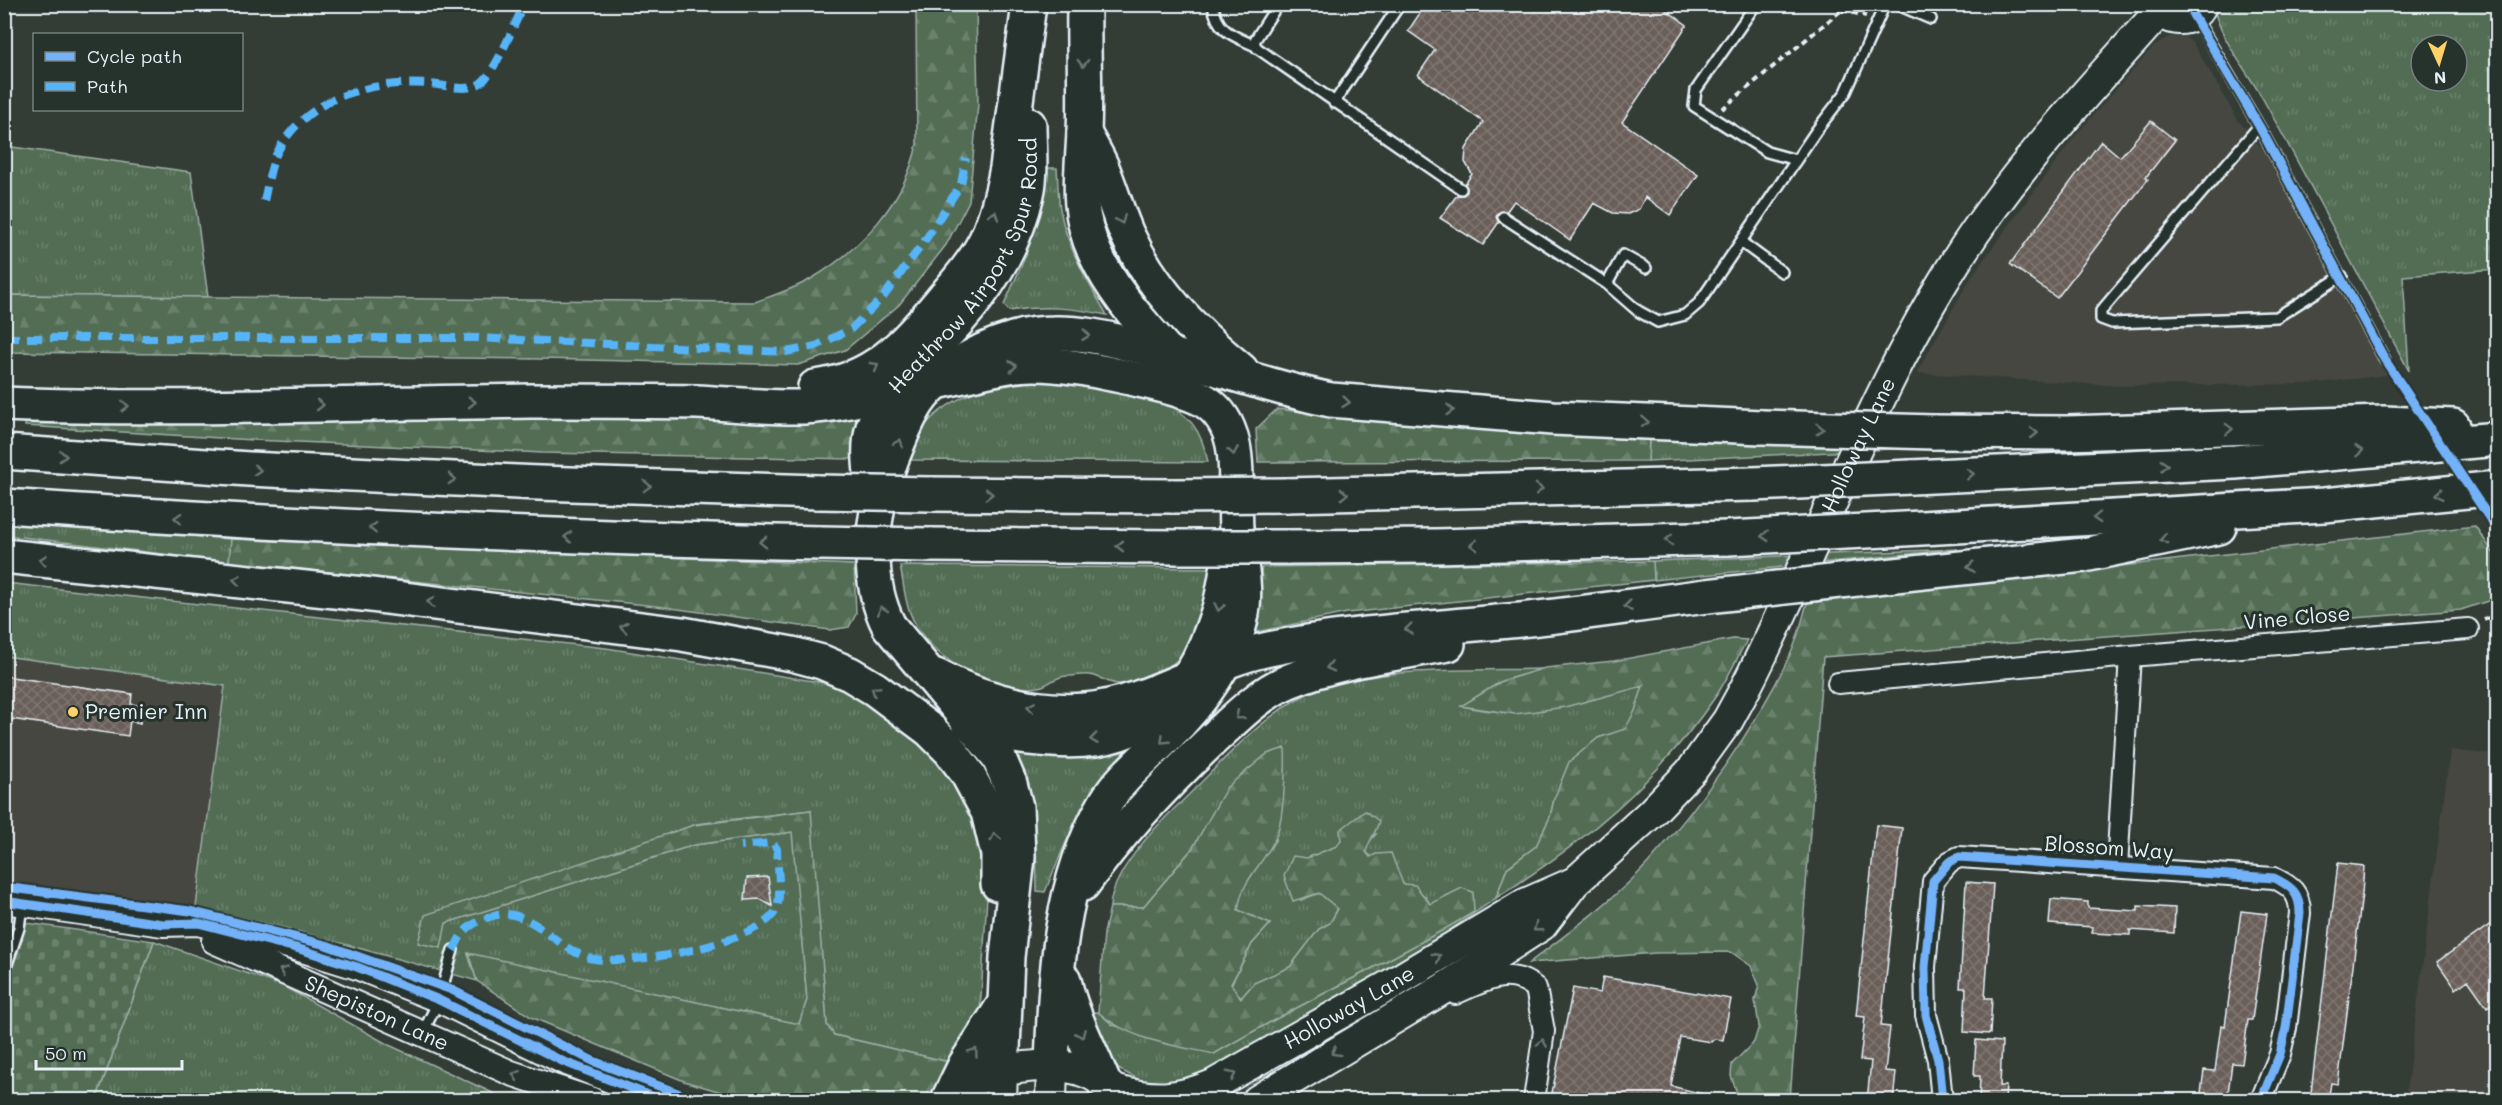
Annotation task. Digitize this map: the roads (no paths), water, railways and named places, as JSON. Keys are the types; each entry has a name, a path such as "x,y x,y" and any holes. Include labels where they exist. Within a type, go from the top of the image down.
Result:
{"highway":[{"path":"1052,1067 1058,958 1074,871 1108,799 1132,769 1171,733 1200,701 1224,661 1238,629 1243,609 1243,574 1236,529 1236,472 1233,446 1222,419 1122,300 1095,253 1087,234 1080,199 1084,133 1084,4"},
{"path":"692,402 844,382 876,366 893,354 932,311 983,246 1002,193 1028,8"},
{"name":"Heathrow Airport Spur Road","path":"876,519 870,441 876,417 893,392 961,318 988,284 1016,229 1028,193 1030,172 1028,8"},
{"path":"1084,133 1101,166 1127,234 1159,287 1194,330 1253,380"},
{"path":"1002,1086 1007,957 1017,879 1016,807 1010,784 998,756 929,673 898,640 881,612 874,570 873,535 890,464 920,400 935,382 986,348 1031,335 1053,333 1100,337 1168,353 1300,394 1370,404 1553,418 1933,432 2067,433 2384,423 2498,429"},
{"path":"4,404 143,406 535,401 692,402 804,407 843,402 1010,366 1034,364 1064,366 1156,384 1206,401"},
{"path":"4,452 249,469 528,483 819,492 1174,496 1753,484 2235,462 2498,439"},
{"path":"4,506 247,523 550,537 930,545 1436,546 1728,538 1886,530 2324,505 2498,488"},
{"path":"929,673 967,692 1011,704 1066,711 1112,706 1161,690 1191,674 1224,661 1266,649 1332,636 1509,621 1707,596 2084,555 2324,505"},
{"path":"682,634 757,628 809,637 831,644 875,664 950,714 974,726 1036,739 1094,741 1112,737 1139,726 1154,716 1172,699 1191,674 1217,617 1236,529"},
{"path":"4,556 363,594 682,634 792,654 822,662 850,674 875,689 930,730 950,750 967,773 988,812 998,854 999,918 1007,957"},
{"path":"1068,905 1111,845 1145,806 1207,745 1259,699 1286,682 1321,669 1449,644 1509,621"},
{"path":"1058,958 1069,1003 1115,1091"},
{"path":"948,1101 964,1065 1004,1004"}],"main road":[{"path":"2157,8 2165,16 2180,20 2198,10"},
{"name":"Holloway Lane","path":"1258,1101 1443,989 1542,925 1574,883 1614,848 1692,770 1728,720 1764,653 1880,401 1957,260 2035,152 2157,8"},
{"name":"Holloway Lane","path":"948,1101 971,1083 1002,1086 1022,1067 1070,1068 1088,1072 1115,1091 1139,1097 1175,1098 1213,1085 1390,985 1525,904 1574,883"},
{"path":"1051,1101 1052,1067"}],"street":[{"name":"Vine Close","path":"1838,683 2130,656 2468,629"},
{"path":"2117,867 2130,656"},
{"name":"Blossom Way","path":"1942,1101 1938,1060 1926,1015 1924,994 1933,881 1949,862 1959,857 2274,878 2296,892 2300,901 2300,913 2286,1028 2280,1054 2261,1101"},
{"name":"Shepiston Lane","path":"13,903 163,924 198,923 296,948 357,967 439,1000 562,1061 661,1101"},
{"name":"Shepiston Lane","path":"163,924 236,949 511,1073 592,1101"},
{"path":"1366,1034 1480,983 1508,976 1521,978 1536,988 1544,1031 1534,1101"}],"lane":[{"path":"1213,4 1218,24 1228,34 1256,46 1334,103 1461,189"},
{"path":"1256,46 1255,40 1278,4"},
{"path":"1334,103 1400,4"},
{"path":"1756,4 1696,90 1694,106 1767,152 1796,160"},
{"path":"1503,217 1607,284 1638,311 1658,322 1685,315 1699,303 1796,160 1846,92 1885,4"},
{"path":"1896,4 1931,19"},
{"path":"2198,10 2385,360"},
{"path":"2259,126 2101,311 2101,319 2112,323 2277,317 2342,276"},
{"path":"1741,242 1782,272"},
{"path":"1607,284 1623,255 1646,268"},
{"path":"4,973 19,928 13,903"},
{"path":"423,1033 439,1000 453,950"}],"place":[{"name":"Premier Inn","path":"73,712"}]}
